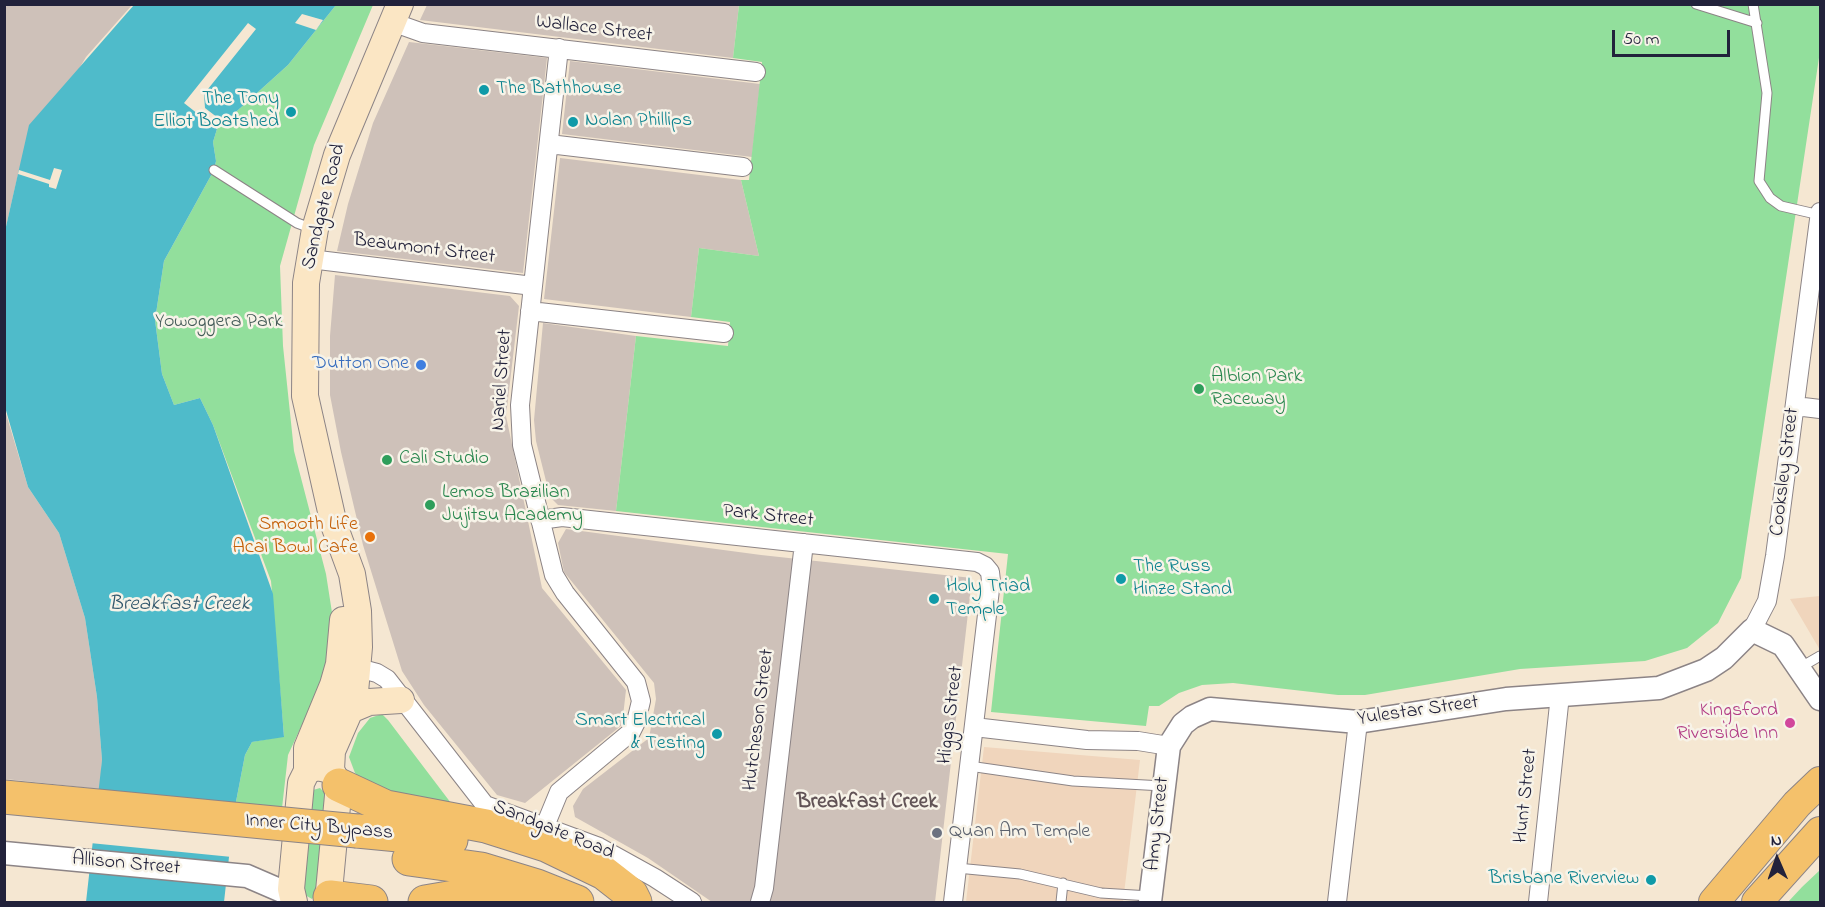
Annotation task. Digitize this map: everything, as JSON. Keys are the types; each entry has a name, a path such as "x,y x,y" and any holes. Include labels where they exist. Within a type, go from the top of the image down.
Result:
{"highway":[{"path":"325,775 386,807 486,826 546,845 604,873 631,894 635,903"},
{"path":"1714,903 1781,822 1821,782"},
{"name":"Inner City Bypass","path":"4,797 356,842 481,868 537,885 577,903"},
{"name":"Inner City Bypass","path":"4,820 356,842 450,840 508,852 558,870 621,903"},
{"path":"1757,903 1821,832"},
{"path":"424,903 458,895 485,894 527,903"},
{"path":"329,900 372,903"}],"main road":[{"name":"Sandgate Road","path":"325,775 332,751 350,710 348,665 359,622 355,591 334,525 305,396 304,339 310,259 315,230 352,113 396,13"},
{"name":"Sandgate Road","path":"325,775 307,748 333,685 348,665"},
{"path":"350,710 369,702 401,700"},
{"path":"293,899 301,783 325,775 329,900"}],"street":[{"name":"Wallace Street","path":"396,13 423,33 756,72"},
{"name":"Nariel Street","path":"545,826 559,792 631,732 636,722 641,695 636,682 559,585 522,445 520,418 530,311 560,48"},
{"path":"549,144 743,167"},
{"name":"Cooksley Street","path":"1752,630 1767,601 1820,213"},
{"name":"Beaumont Street","path":"310,259 533,286"},
{"path":"530,311 724,333"},
{"path":"1795,406 1821,409"},
{"name":"Park Street","path":"540,520 562,517 978,562 988,569"},
{"name":"Hutcheson Street","path":"760,903 765,879 804,543"},
{"name":"Higgs Street","path":"953,903 991,581 988,569"},
{"path":"1752,630 1783,645 1801,667 1821,699"},
{"name":"Yulestar Street","path":"1169,746 1183,724 1210,709 1358,722 1506,699 1638,691 1677,683 1724,658 1752,630"},
{"name":"Sandgate Road","path":"348,665 382,675 485,805 502,813 545,826 628,862 692,903"},
{"name":"Hunt Street","path":"1538,903 1560,694"},
{"path":"1337,903 1358,722"},
{"path":"974,727 1087,740 1138,741 1169,746"},
{"name":"Amy Street","path":"1150,899 1169,746"},
{"name":"Allison Street","path":"4,854 247,876 267,872 294,860"},
{"name":"Allison Street","path":"247,876 293,899"}],"lane":[{"path":"1696,4 1757,23"},
{"path":"1753,4 1767,93 1759,181 1770,198 1781,206 1820,213"},
{"path":"214,170 297,223 315,230"},
{"path":"1801,667 1821,656"},
{"path":"969,766 1073,781 1163,786"},
{"path":"957,868 1020,874 1101,893 1150,899"},
{"path":"1061,903 1063,884"}],"shaded area":[{"path":"8,4 132,5 86,57 19,170 5,231 5,8"},
{"path":"427,5 739,5 733,58 420,20"},
{"path":"409,42 547,58 523,273 337,251 348,204 373,123"},
{"path":"570,61 760,84 752,157 562,134"},
{"path":"560,158 741,180 759,256 699,248 691,317 544,299"},
{"path":"335,275 510,296 519,306 506,416 542,588 626,690 622,725 525,803 497,795 424,705 402,671 363,545 330,395 330,336"},
{"path":"543,323 636,336 616,511 558,505 550,497 536,441 534,420"},
{"path":"4,407 28,487 59,533 85,618 97,697 102,760 100,789 5,779"},
{"path":"566,529 761,555 972,578 935,902 712,902 648,858 575,817 573,806 583,789 649,738 656,699 654,683 564,572 558,543"},
{"path":"1820,596 1820,650 1790,599"},
{"path":"984,747 1140,760 1123,902 966,902"}],"green space":[{"name":"Yowoggera Park","path":"336,5 373,5 314,145 280,266 283,346 294,451 326,574 333,619 326,673 288,755 281,817 234,812 245,755 252,742 284,736 271,581 213,425 200,398 174,405 162,374 155,320 164,261 214,170 216,161 213,142 217,129 288,65"},
{"name":"Albion Park Raceway","path":"739,5 1820,5 1820,51 1741,578 1718,623 1687,648 1645,661 1520,669 1365,695 1338,695 1233,683 1202,685 1179,693 1159,706 1149,706 1146,726 991,712 1008,554 616,511 636,336 728,346 730,322 691,317 699,248 759,256 741,180 749,180 762,62 733,58"},
{"path":"382,714 457,811 399,798 360,778 355,773 349,757 358,733 370,718"},
{"path":"320,788 326,794 319,890 312,899 305,895 303,889 313,790"},
{"path":"1820,870 1820,902 1788,902 1802,887"}],"water":[{"name":"Breakfast Creek","path":"134,5 336,5 288,65 217,129 213,142 216,161 214,170 164,261 155,320 162,374 174,405 200,398 213,425 273,594 284,737 252,742 245,755 234,812 224,902 86,902 102,760 97,697 85,618 59,533 28,487 5,407 5,231 29,125"}],"pier":[{"path":"302,14 323,20 316,30 295,23"},
{"path":"248,23 256,29 204,94 205,108 222,121 217,129 184,103"},
{"path":"54,168 62,170 56,189 49,187 49,184 18,174 19,170 50,180"},
{"path":"97,792 237,813 232,857 90,843"}],"place":[{"name":"The Bathhouse","path":"484,90"},
{"name":"The Tony Elliot Boatshed","path":"291,112"},
{"name":"Nolan Phillips","path":"573,122"},
{"name":"Dutton One","path":"421,365"},
{"name":"Albion Park Raceway","path":"1199,389"},
{"name":"Cali Studio","path":"387,460"},
{"name":"Lemos Brazilian Jujitsu Academy","path":"430,505"},
{"name":"Smooth Life Acai Bowl Cafe","path":"370,537"},
{"name":"The Russ Hinze Stand","path":"1121,579"},
{"name":"Holy Triad Temple","path":"934,599"},
{"name":"Kingsford Riverside Inn","path":"1790,723"},
{"name":"Smart Electrical & Testing","path":"717,734"},
{"name":"Quan Am Temple","path":"937,833"},
{"name":"Brisbane Riverview","path":"1651,880"}],"district":[{"name":"Breakfast Creek","path":"867,804"}]}
